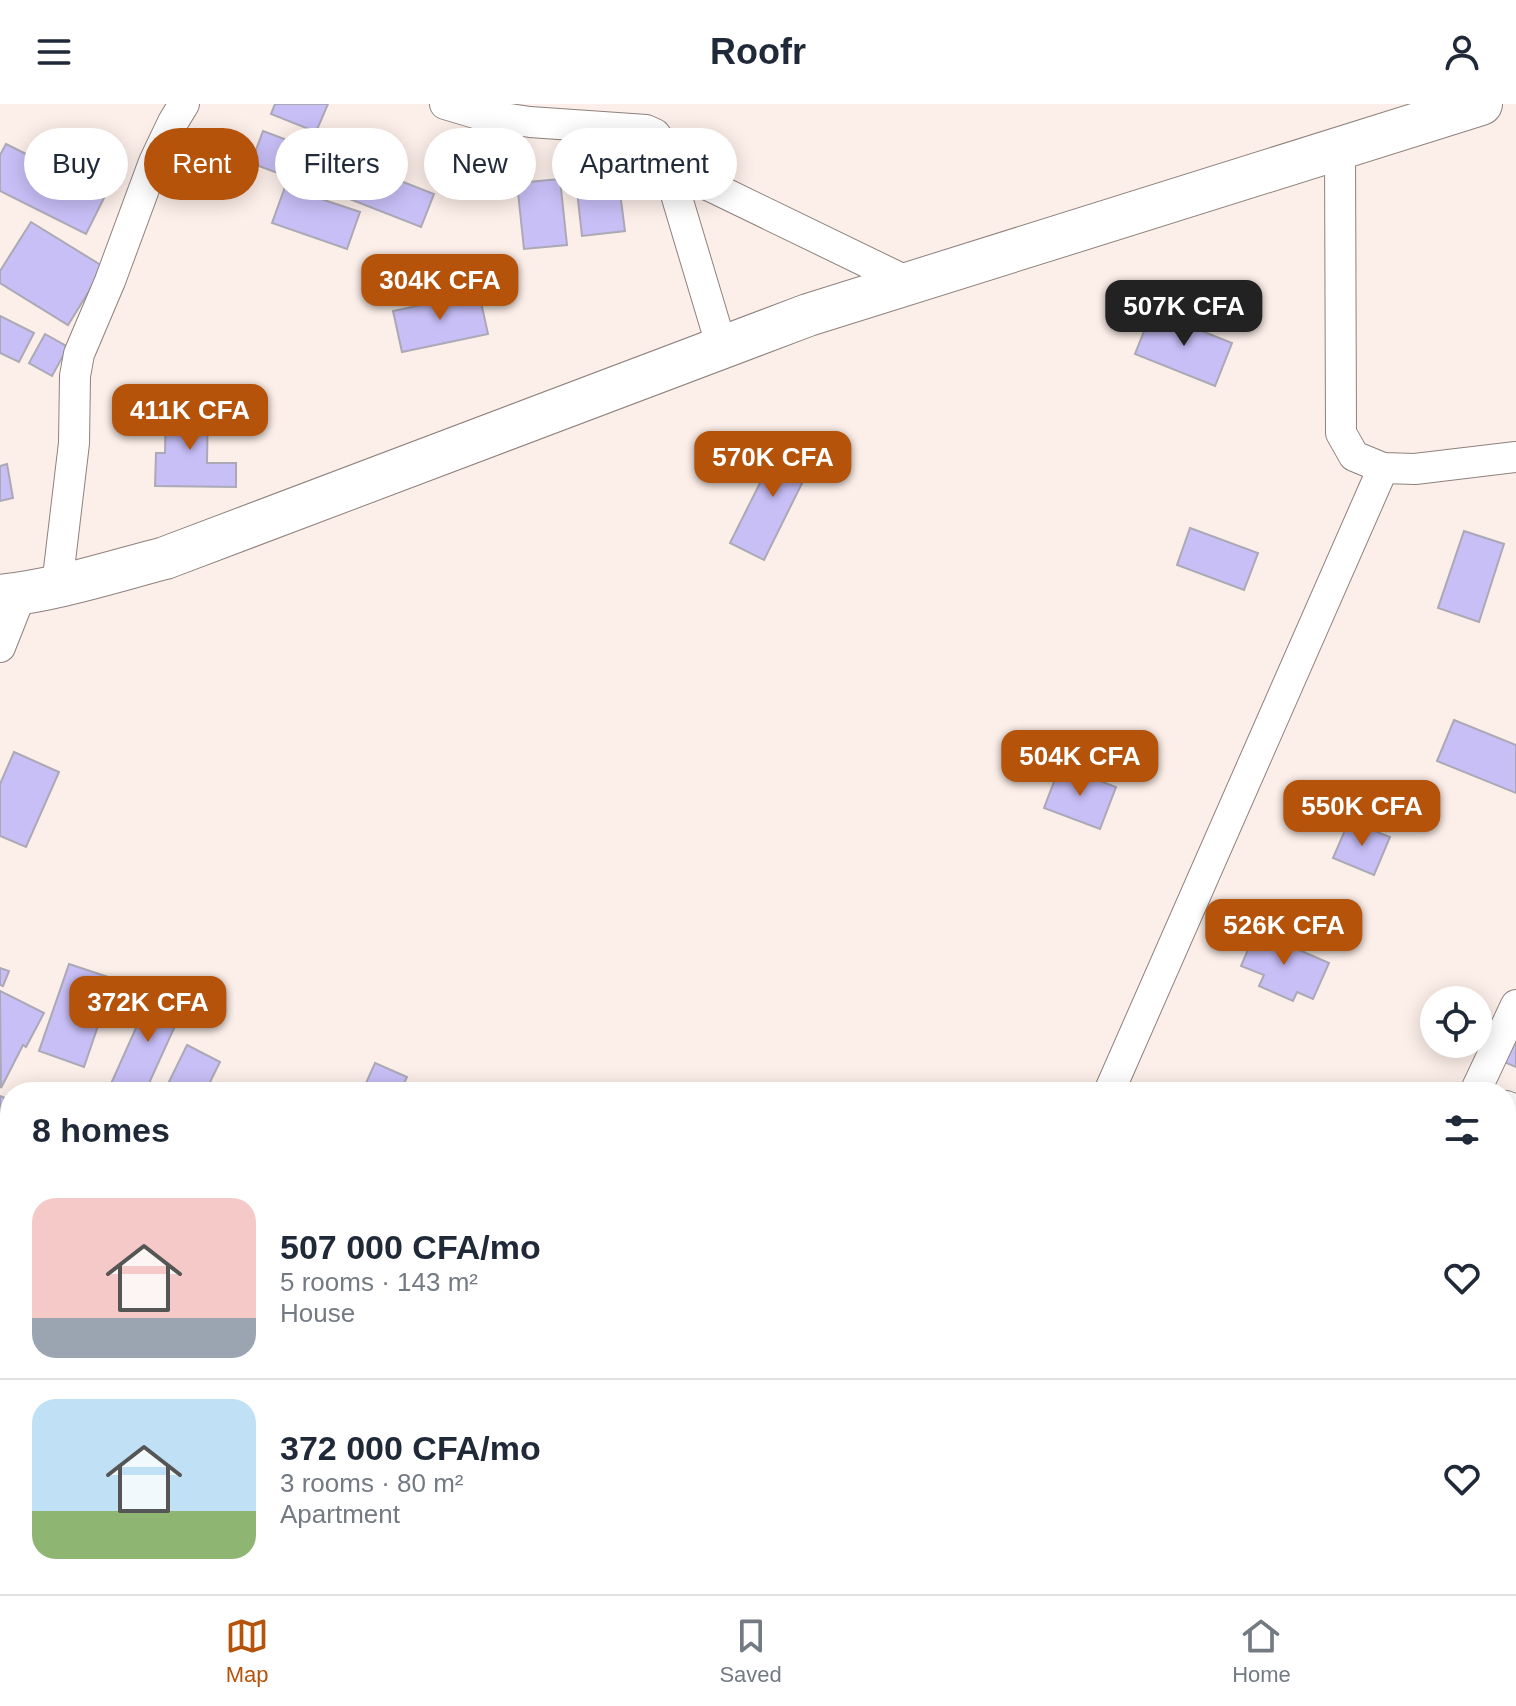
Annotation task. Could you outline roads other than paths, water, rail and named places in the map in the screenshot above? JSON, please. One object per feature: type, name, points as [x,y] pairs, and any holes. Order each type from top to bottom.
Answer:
[{"type":"main road","points":[[26,592],[165,558],[808,315],[1481,104]]},
{"type":"street","points":[[0,647],[26,592],[74,443],[75,376],[79,354],[154,162],[184,104]]},
{"type":"street","points":[[445,104],[482,115],[530,122],[617,128]]},
{"type":"street","points":[[1340,148],[1341,433],[1354,456],[1383,468],[1415,469],[1516,457]]},
{"type":"street","points":[[737,199],[910,283]]},
{"type":"street","points":[[677,200],[722,348]]},
{"type":"street","points":[[1113,1082],[1383,468]]},
{"type":"street","points":[[1480,1082],[1516,1005]]}]
